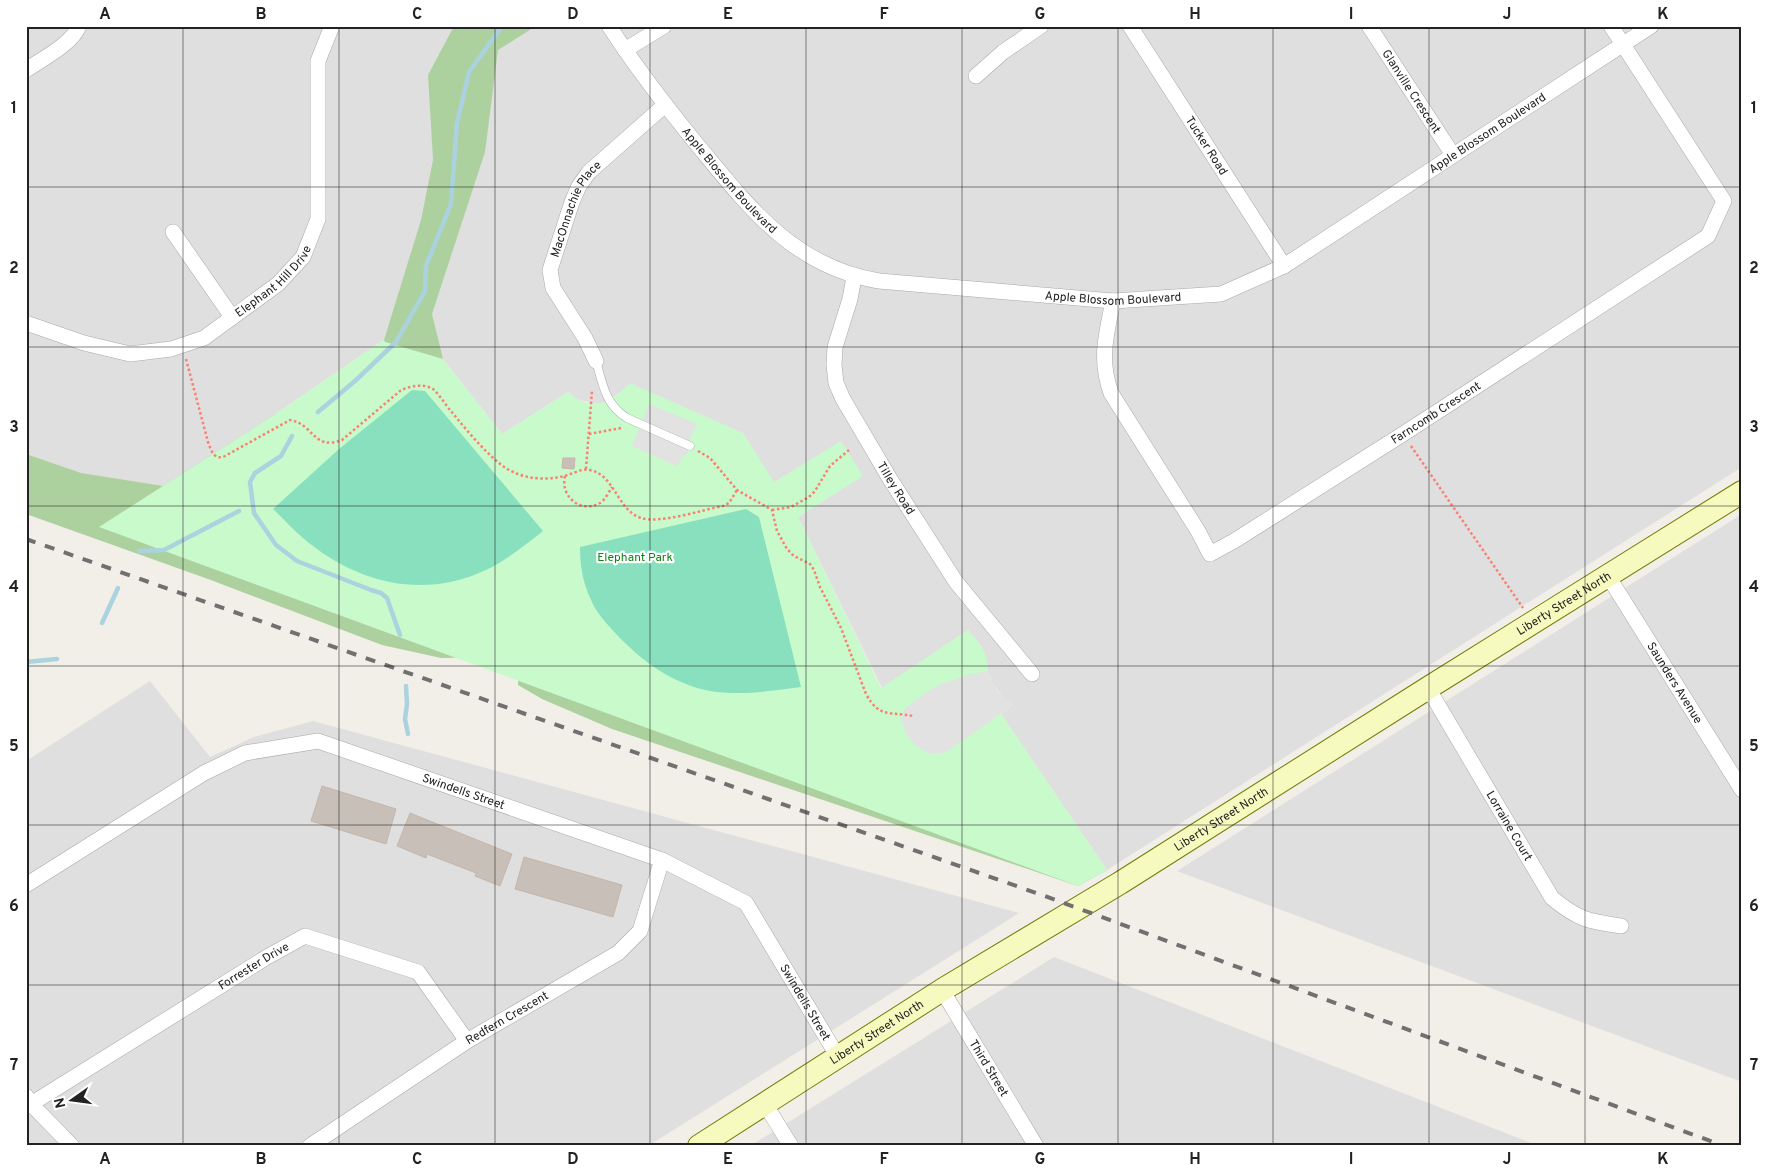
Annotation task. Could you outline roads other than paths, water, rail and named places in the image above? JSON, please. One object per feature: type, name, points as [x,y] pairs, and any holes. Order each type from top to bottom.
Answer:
[{"type":"main road","name":"Liberty Street North","points":[[699,1146],[942,990],[1120,883],[1742,492]]},
{"type":"street","points":[[26,70],[69,40],[79,26]]},
{"type":"street","name":"Elephant Hill Drive","points":[[26,323],[84,343],[130,354],[171,349],[204,338],[278,284],[303,257],[318,219],[318,61],[332,26]]},
{"type":"street","name":"Apple Blossom Boulevard","points":[[609,26],[665,105],[737,192],[761,218],[787,241],[808,256],[854,277],[879,281],[1113,302],[1221,294],[1284,266],[1651,26]]},
{"type":"street","points":[[625,50],[664,26]]},
{"type":"street","points":[[976,76],[1003,52],[1041,26]]},
{"type":"street","name":"Tucker Road","points":[[1130,26],[1284,266]]},
{"type":"street","name":"Glanville Crescent","points":[[1369,26],[1453,155]]},
{"type":"street","points":[[1611,26],[1623,45]]},
{"type":"street","name":"Farncomb Crescent","points":[[1113,302],[1105,343],[1104,359],[1104,376],[1110,393],[1198,531],[1210,554],[1403,434],[1708,236],[1724,201],[1623,45]]},
{"type":"street","name":"MacOnnachie Place","points":[[596,361],[585,338],[553,288],[550,270],[579,186],[590,172],[665,105]]},
{"type":"street","points":[[173,232],[232,317]]},
{"type":"street","name":"Tilley Road","points":[[854,277],[850,300],[835,347],[834,356],[836,383],[842,399],[890,479],[956,582],[1032,674]]},
{"type":"street","name":"Saunders Avenue","points":[[1608,576],[1742,790]]},
{"type":"street","name":"Lorraine Court","points":[[1428,688],[1552,898],[1572,914],[1591,922],[1621,926]]},
{"type":"street","name":"Swindells Street","points":[[26,885],[204,773],[245,753],[318,741],[662,860],[746,903],[838,1057]]},
{"type":"street","name":"Redfern Crescent","points":[[310,1146],[467,1041],[618,953],[640,931],[662,860]]},
{"type":"street","name":"Forrester Drive","points":[[29,1100],[305,936],[418,972],[467,1041]]},
{"type":"street","name":"Third Street","points":[[942,990],[1036,1146]]},
{"type":"street","points":[[29,1100],[72,1146]]},
{"type":"street","points":[[765,1104],[791,1146]]},
{"type":"lane","points":[[596,361],[605,391],[612,406],[627,418],[690,446]]},
{"type":"waterway","points":[[318,412],[355,381],[396,342],[425,291],[426,266],[451,204],[457,123],[469,72],[502,26]]},
{"type":"waterway","points":[[292,436],[281,456],[255,473],[250,482],[254,513],[276,545],[297,561],[381,593],[387,598],[400,635]]},
{"type":"waterway","points":[[139,551],[164,550],[239,511]]},
{"type":"waterway","points":[[102,623],[118,588]]},
{"type":"waterway","points":[[26,662],[57,659]]},
{"type":"waterway","points":[[406,686],[407,704],[405,719],[408,734]]},
{"type":"railway","points":[[26,539],[1042,895],[1724,1146]]},
{"type":"park label","name":"Elephant Park","points":[[635,557]]}]
